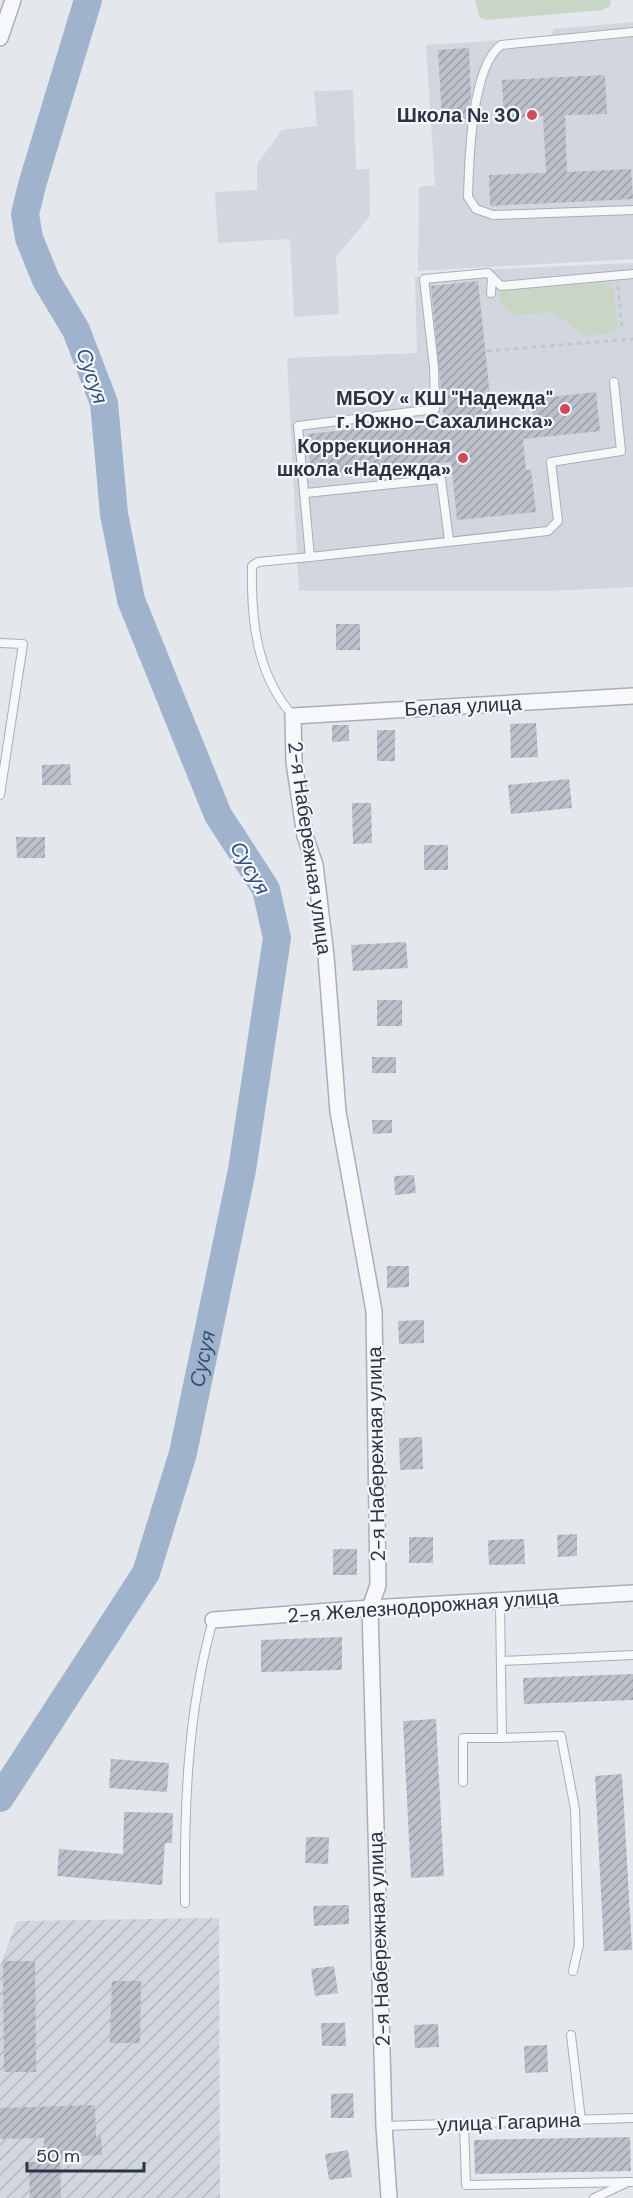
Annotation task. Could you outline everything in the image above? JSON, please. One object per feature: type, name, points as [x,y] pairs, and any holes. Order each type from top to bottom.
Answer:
[{"type":"street","points":[[0,38],[13,0]]},
{"type":"street","name":"Белая улица","points":[[293,716],[633,696]]},
{"type":"street","name":"2-я Набережная улица","points":[[293,716],[294,762],[305,836],[315,865],[326,956],[338,1112],[374,1311],[378,1585],[370,1608],[384,2126],[389,2198]]},
{"type":"street","name":"2-я Железнодорожная улица","points":[[213,1620],[370,1608],[633,1593]]},
{"type":"lane","points":[[633,32],[501,45],[494,50],[485,66],[477,100],[468,197],[476,209],[493,215],[633,210]]},
{"type":"lane","points":[[310,557],[306,493],[298,426],[435,409],[434,367],[424,279],[488,273],[501,286],[633,274]]},
{"type":"lane","points":[[491,293],[492,277]]},
{"type":"lane","points":[[293,716],[280,702],[260,658],[253,615],[252,566],[258,562],[548,531],[558,521],[552,462],[621,451],[614,382]]},
{"type":"lane","points":[[306,493],[441,479],[448,540]]},
{"type":"lane","points":[[0,643],[23,644],[0,795]]},
{"type":"lane","points":[[500,1602],[502,1738]]},
{"type":"lane","points":[[185,1904],[184,1820],[192,1737],[204,1652],[213,1620]]},
{"type":"lane","points":[[501,1661],[633,1655]]},
{"type":"lane","points":[[463,1782],[463,1738],[561,1736],[575,1809],[579,1945],[573,1971]]},
{"type":"lane","points":[[571,2035],[581,2120]]},
{"type":"lane","name":"улица Гагарина","points":[[384,2126],[633,2118]]},
{"type":"lane","points":[[464,2123],[466,2185],[632,2181]]},
{"type":"lane","points":[[594,2198],[632,2181]]},
{"type":"path","points":[[617,275],[622,329]]},
{"type":"path","points":[[487,351],[633,339]]},
{"type":"shaded area","name":"Школа № 30","points":[[633,22],[633,259],[418,271],[419,187],[435,185],[426,45],[552,37],[553,29]]},
{"type":"shaded area","points":[[353,90],[356,169],[369,169],[370,216],[336,257],[339,314],[294,317],[290,239],[218,243],[215,192],[257,190],[257,164],[282,130],[317,126],[314,91]]},
{"type":"shaded area","name":"Коррекционная школа «Надежда»","points":[[633,263],[633,587],[549,591],[299,591],[287,358],[417,353],[415,277],[498,269]]},
{"type":"shaded area","points":[[219,1918],[220,2198],[0,2198],[0,1966],[17,1921]]},
{"type":"green space","points":[[475,0],[611,0],[610,6],[603,10],[488,20],[480,18]]},
{"type":"green space","points":[[610,283],[613,287],[618,328],[613,333],[585,336],[553,312],[515,315],[502,305],[499,292]]},
{"type":"building","points":[[469,48],[471,95],[467,119],[442,121],[438,50]]},
{"type":"building","points":[[605,75],[607,114],[565,115],[567,172],[631,169],[633,199],[490,206],[489,175],[546,173],[543,116],[504,119],[502,80]]},
{"type":"building","name":"МБОУ « КШ \"Надежда\" г. Южно-Сахалинска»","points":[[478,281],[493,425],[534,421],[531,399],[596,392],[600,431],[523,439],[526,470],[531,470],[536,512],[457,520],[451,462],[311,476],[307,434],[444,420],[431,286]]},
{"type":"building","points":[[336,624],[360,624],[360,650],[336,650]]},
{"type":"building","points":[[536,723],[538,757],[511,758],[510,724]]},
{"type":"building","points":[[332,725],[349,725],[349,741],[332,742]]},
{"type":"building","points":[[377,730],[395,730],[395,761],[377,761]]},
{"type":"building","points":[[70,764],[71,785],[42,785],[42,765]]},
{"type":"building","points":[[569,779],[572,808],[511,814],[508,785]]},
{"type":"building","points":[[352,803],[371,803],[372,843],[353,844]]},
{"type":"building","points":[[16,837],[45,837],[45,858],[17,858]]},
{"type":"building","points":[[424,845],[448,845],[448,870],[424,870]]},
{"type":"building","points":[[406,942],[408,968],[353,971],[351,945]]},
{"type":"building","points":[[377,1000],[402,1000],[402,1026],[377,1026]]},
{"type":"building","points":[[372,1057],[396,1057],[396,1073],[372,1073]]},
{"type":"building","points":[[372,1120],[392,1120],[392,1133],[373,1134]]},
{"type":"building","points":[[414,1175],[416,1193],[395,1195],[394,1176]]},
{"type":"building","points":[[387,1266],[409,1266],[409,1287],[387,1288]]},
{"type":"building","points":[[424,1320],[424,1343],[399,1344],[398,1321]]},
{"type":"building","points":[[422,1437],[423,1469],[400,1470],[399,1438]]},
{"type":"building","points":[[577,1534],[577,1556],[558,1557],[557,1535]]},
{"type":"building","points":[[409,1537],[433,1537],[433,1563],[409,1563]]},
{"type":"building","points":[[524,1539],[525,1564],[489,1565],[488,1540]]},
{"type":"building","points":[[333,1549],[357,1549],[357,1575],[333,1575]]},
{"type":"building","points":[[342,1637],[342,1670],[261,1672],[261,1640]]},
{"type":"building","points":[[633,1674],[633,1700],[524,1704],[523,1678]]},
{"type":"building","points":[[436,1719],[444,1876],[411,1878],[403,1721]]},
{"type":"building","points":[[111,1759],[169,1763],[167,1792],[109,1788]]},
{"type":"building","points":[[622,1774],[632,1950],[604,1951],[595,1776]]},
{"type":"building","points":[[124,1812],[173,1813],[172,1843],[165,1843],[162,1885],[57,1876],[59,1849],[123,1854]]},
{"type":"building","points":[[306,1837],[329,1837],[328,1864],[305,1863]]},
{"type":"building","points":[[349,1905],[349,1924],[314,1926],[313,1906]]},
{"type":"building","points":[[3,1961],[35,1961],[36,2072],[4,2072]]},
{"type":"building","points":[[334,1966],[338,1993],[315,1996],[311,1969]]},
{"type":"building","points":[[112,1981],[141,1981],[140,2043],[110,2043]]},
{"type":"building","points":[[321,2023],[345,2023],[346,2046],[322,2046]]},
{"type":"building","points":[[438,2024],[439,2047],[415,2048],[414,2025]]},
{"type":"building","points":[[547,2045],[548,2072],[525,2073],[524,2046]]},
{"type":"building","points":[[353,2093],[354,2118],[331,2118],[331,2094]]},
{"type":"building","points":[[95,2105],[96,2137],[101,2136],[102,2155],[60,2157],[61,2198],[30,2198],[29,2162],[44,2162],[44,2138],[0,2139],[0,2108]]},
{"type":"building","points":[[630,2137],[631,2171],[475,2174],[474,2140]]},
{"type":"building","points":[[348,2150],[352,2177],[329,2180],[325,2154]]},
{"type":"waterway","name":"Сусуя","points":[[0,1798],[146,1573],[183,1453],[242,1170],[277,938],[266,889],[218,815],[131,600],[114,514],[104,403],[76,330],[46,280],[29,238],[25,214],[32,185],[88,0]]},
{"type":"place","name":"Школа № 30","points":[[532,115]]},
{"type":"place","name":"МБОУ « КШ \"Надежда\" г. Южно-Сахалинска»","points":[[565,409]]},
{"type":"place","name":"Коррекционная школа «Надежда»","points":[[463,458]]}]
